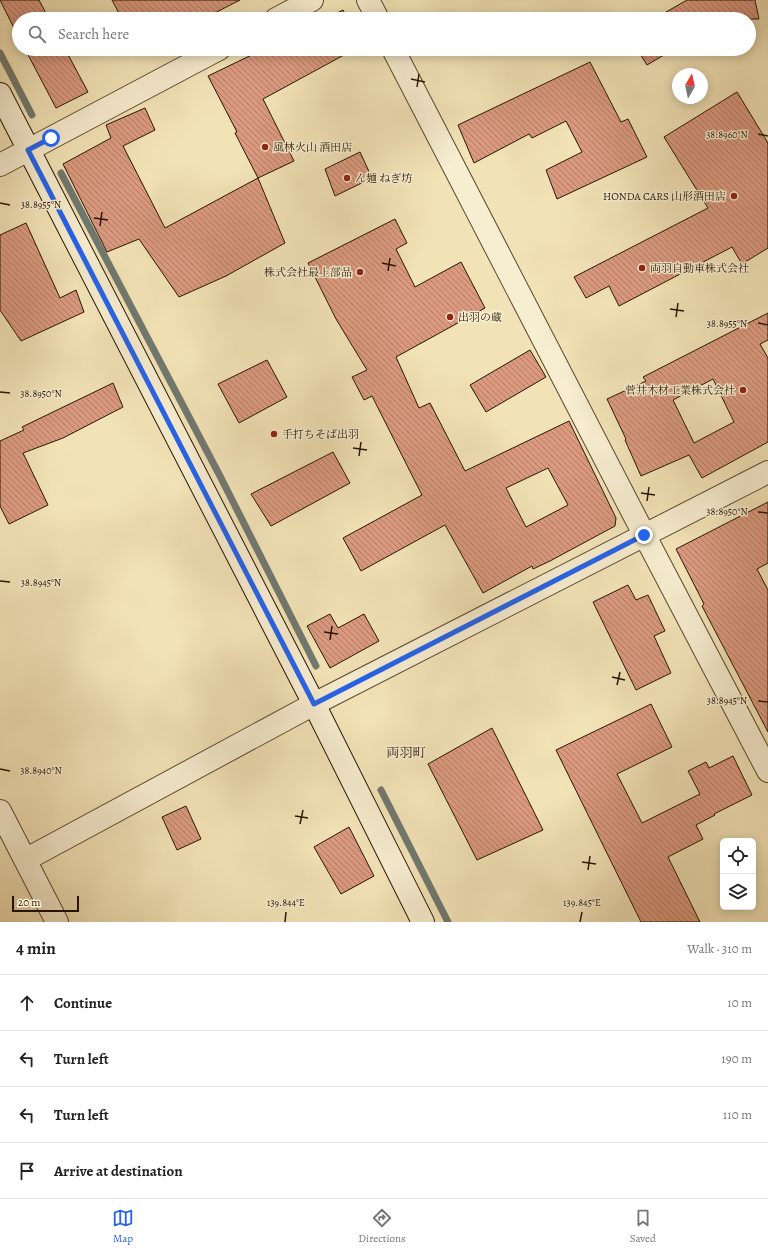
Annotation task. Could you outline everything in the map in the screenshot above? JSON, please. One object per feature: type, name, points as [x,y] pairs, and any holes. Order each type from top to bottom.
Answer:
[{"type":"street","points":[[289,12],[312,0]]},
{"type":"street","points":[[368,0],[374,12]]},
{"type":"street","points":[[0,164],[206,56]]},
{"type":"street","points":[[397,56],[644,535],[768,771]]},
{"type":"street","points":[[0,94],[314,704],[424,922]]},
{"type":"street","points":[[25,860],[314,704],[768,472]]},
{"type":"street","points":[[0,811],[57,922]]},
{"type":"building","points":[[0,0],[39,0],[45,12],[12,12],[12,24]]},
{"type":"building","points":[[112,0],[240,0],[217,12],[118,12]]},
{"type":"building","points":[[687,0],[755,0],[759,19],[756,19],[756,12],[666,12]]},
{"type":"building","points":[[29,56],[69,56],[88,92],[56,108]]},
{"type":"building","points":[[249,56],[342,56],[263,99],[294,161],[258,178],[235,133],[237,132],[208,76]]},
{"type":"building","points":[[641,56],[662,56],[647,65]]},
{"type":"building","points":[[590,62],[621,122],[628,119],[647,157],[557,199],[546,170],[582,152],[566,121],[532,138],[529,134],[474,163],[458,125]]},
{"type":"building","name":"HONDA CARS 山形酒田店","points":[[737,92],[768,143],[768,248],[742,264],[732,247],[619,306],[609,286],[586,298],[574,277],[708,208],[664,137]]},
{"type":"building","points":[[145,108],[155,130],[123,146],[165,228],[258,178],[285,243],[226,276],[179,297],[139,239],[107,252],[63,164],[111,138],[106,125]]},
{"type":"building","points":[[360,152],[372,178],[335,196],[325,169]]},
{"type":"building","points":[[395,219],[407,243],[396,249],[415,287],[461,262],[485,308],[396,357],[419,408],[430,403],[465,471],[569,421],[616,518],[615,526],[550,561],[533,569],[532,566],[483,593],[445,525],[361,571],[343,538],[422,495],[372,396],[364,400],[352,377],[367,370],[336,319],[308,263]],"holes":[[[548,468],[568,505],[526,527],[506,488]]]},
{"type":"building","points":[[26,223],[60,298],[76,290],[84,312],[21,341],[0,310],[0,235]]},
{"type":"building","points":[[768,313],[768,340],[760,344],[768,358],[768,442],[702,478],[689,455],[641,476],[625,440],[626,439],[607,399],[646,381],[643,377]],"holes":[[[713,379],[734,422],[694,443],[673,400]]]},
{"type":"building","points":[[530,350],[546,377],[486,412],[470,385]]},
{"type":"building","points":[[267,360],[287,397],[239,423],[218,384]]},
{"type":"building","points":[[113,383],[123,407],[63,438],[23,453],[48,505],[9,524],[0,506],[0,441],[24,430],[22,427]]},
{"type":"building","points":[[333,452],[350,483],[271,526],[251,494]]},
{"type":"building","points":[[768,502],[768,563],[757,569],[768,590],[768,732],[702,606],[704,604],[676,549]]},
{"type":"building","points":[[628,585],[636,600],[648,595],[665,631],[654,636],[671,673],[636,690],[593,602]]},
{"type":"building","points":[[330,614],[338,628],[364,614],[379,641],[330,668],[307,626]]},
{"type":"building","points":[[651,704],[672,747],[617,774],[642,823],[700,794],[688,771],[706,762],[709,768],[733,756],[752,795],[696,825],[703,839],[668,857],[700,922],[641,922],[556,750]]},
{"type":"building","points":[[492,728],[543,830],[477,860],[428,764]]},
{"type":"building","points":[[186,806],[201,839],[177,850],[162,817]]},
{"type":"building","points":[[349,827],[374,876],[341,894],[314,847]]},
{"type":"waterway","points":[[0,53],[32,115]]},
{"type":"waterway","points":[[61,173],[221,478],[316,666]]},
{"type":"waterway","points":[[381,790],[448,922]]},
{"type":"place","name":"風林火山 酒田店","points":[[265,147]]},
{"type":"place","name":"ん麺 ねぎ坊","points":[[347,178]]},
{"type":"place","name":"HONDA CARS 山形酒田店","points":[[734,196]]},
{"type":"place","name":"両羽自動車株式会社","points":[[642,268]]},
{"type":"place","name":"株式会社最上部品","points":[[360,272]]},
{"type":"place","name":"出羽の蔵","points":[[450,317]]},
{"type":"place","name":"菅井木材工業株式会社","points":[[743,390]]},
{"type":"place","name":"手打ちそば出羽","points":[[274,434]]},
{"type":"district","name":"両羽町","points":[[406,752]]},
{"type":"route","points":[[51,138],[28,150],[314,704],[644,535]]}]
